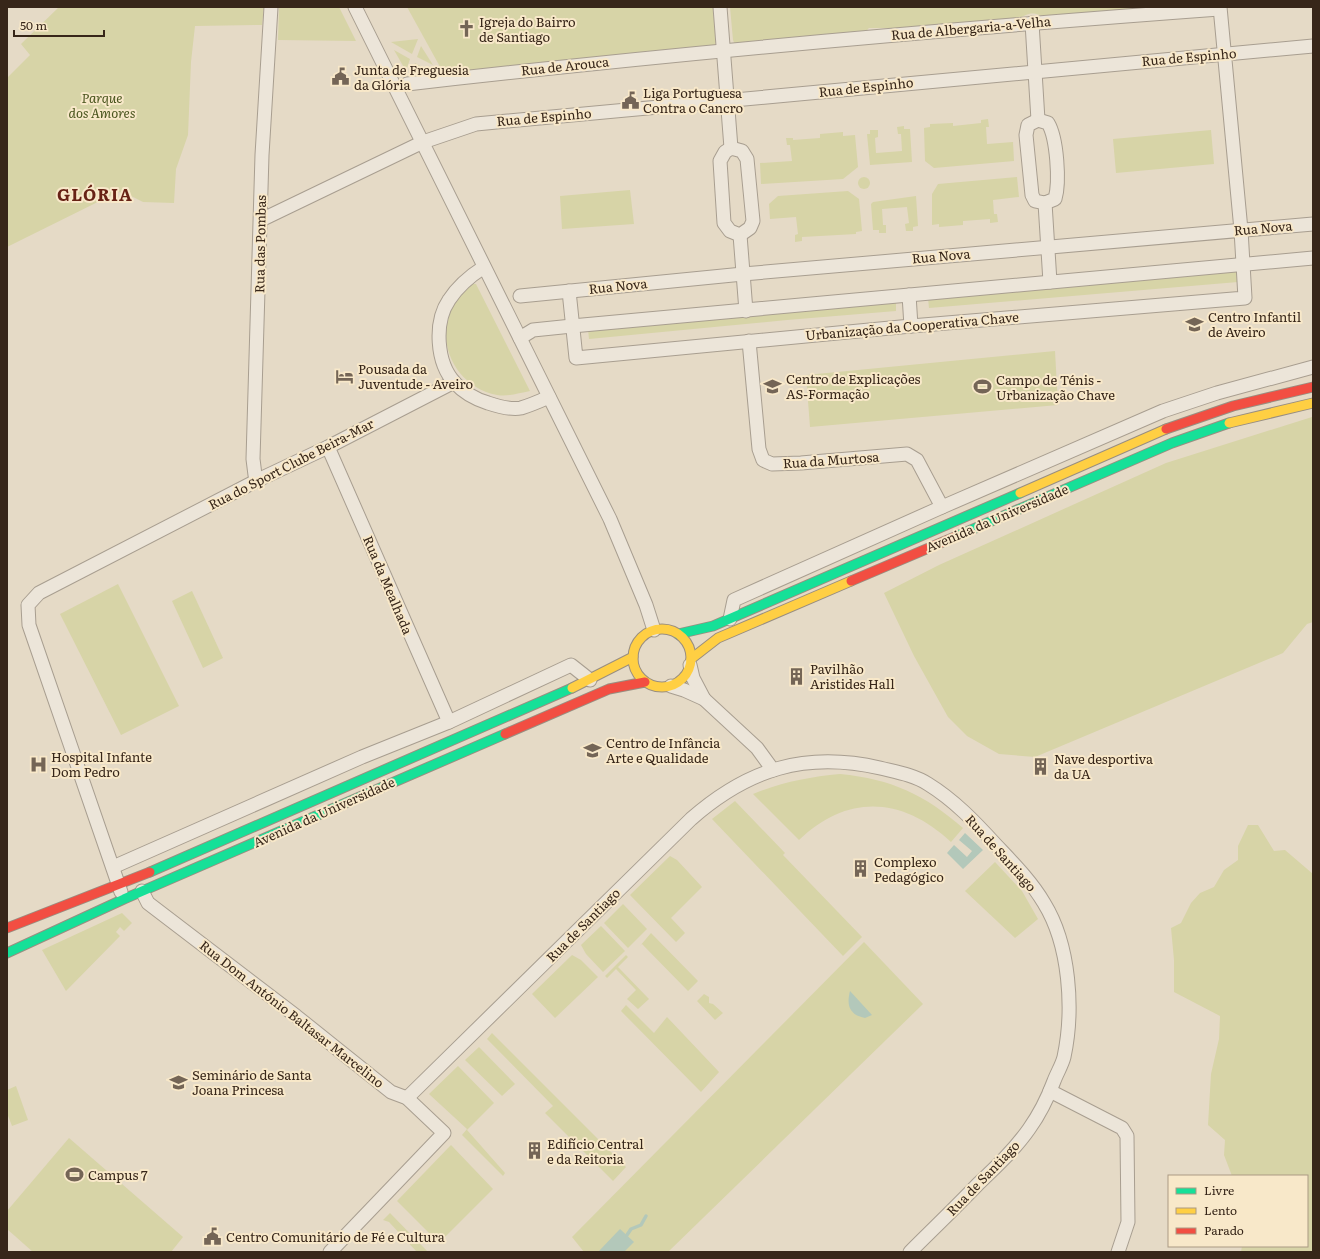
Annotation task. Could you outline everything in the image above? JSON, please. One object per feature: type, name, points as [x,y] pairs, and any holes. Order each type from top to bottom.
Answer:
[{"type":"main road","name":"Avenida da Universidade","points":[[678,634],[713,626],[730,619],[1168,428],[1233,406],[1313,387]]},
{"type":"main road","name":"Avenida da Universidade","points":[[691,662],[718,638],[1172,443],[1237,420],[1313,403]]},
{"type":"main road","points":[[654,630],[671,630],[678,634],[690,649],[691,662],[683,678],[671,686],[662,688],[645,682],[638,675],[634,666],[633,657],[639,640],[654,630]]},
{"type":"main road","name":"Avenida da Universidade","points":[[7,928],[118,885],[590,680],[633,657]]},
{"type":"main road","name":"Avenida da Universidade","points":[[7,953],[142,891],[609,688],[645,682]]},
{"type":"street","name":"Rua das Pombas","points":[[258,480],[255,475],[253,459],[262,155],[271,7]]},
{"type":"street","points":[[355,7],[610,519],[643,598],[654,630]]},
{"type":"street","points":[[720,7],[731,148]]},
{"type":"street","points":[[1220,8],[1243,264]]},
{"type":"street","name":"Rua de Albergaria-a-Velha","points":[[724,51],[1032,23],[1220,8]]},
{"type":"street","points":[[1032,23],[1038,120]]},
{"type":"street","name":"Rua de Espinho","points":[[261,220],[423,142],[476,124],[1313,46]]},
{"type":"street","name":"Rua de Arouca","points":[[407,84],[724,51]]},
{"type":"street","points":[[1038,120],[1048,123],[1053,132],[1058,185],[1055,198],[1045,203],[1035,201],[1032,195],[1026,135],[1028,125],[1038,120]]},
{"type":"street","points":[[731,148],[742,151],[747,159],[753,221],[750,228],[740,235],[730,231],[724,223],[720,161],[725,152],[731,148]]},
{"type":"street","points":[[1045,203],[1050,282]]},
{"type":"street","name":"Rua Nova","points":[[520,296],[743,274],[1313,224]]},
{"type":"street","points":[[740,235],[746,311]]},
{"type":"street","points":[[520,338],[533,330],[572,326],[1313,258]]},
{"type":"street","name":"Urbanização da Cooperativa Chave","points":[[572,326],[576,358],[911,326],[1245,298],[1243,264]]},
{"type":"street","points":[[484,267],[471,275],[459,286],[448,300],[442,315],[439,342],[446,369],[454,382],[466,393],[494,405],[519,408],[549,397]]},
{"type":"street","points":[[569,291],[572,326]]},
{"type":"street","points":[[909,295],[911,326]]},
{"type":"street","name":"Rua da Murtosa","points":[[749,341],[759,449],[763,460],[772,464],[906,454],[917,460],[942,507]]},
{"type":"street","points":[[730,619],[734,600],[942,507],[1163,411],[1224,391],[1313,367]]},
{"type":"street","name":"Rua do Sport Clube Beira-Mar","points":[[124,899],[29,625],[28,605],[39,593],[127,543],[328,447],[454,382]]},
{"type":"street","name":"Rua da Mealhada","points":[[328,447],[449,722]]},
{"type":"street","points":[[691,662],[693,678],[704,699]]},
{"type":"street","points":[[113,868],[362,758],[449,722],[571,665],[590,680]]},
{"type":"street","points":[[671,686],[704,699],[757,748],[773,770]]},
{"type":"street","name":"Rua de Santiago","points":[[406,1098],[695,815],[724,792],[760,774],[773,770],[794,765],[828,761],[866,765],[903,774],[925,782],[948,797],[975,822],[1023,873],[1045,903],[1058,935],[1066,964],[1069,993],[1069,1023],[1063,1059],[1050,1091],[1030,1128],[1012,1150],[910,1252]]},
{"type":"street","name":"Rua Dom António Baltasar Marcelino","points":[[142,891],[148,903],[296,1016],[391,1092],[406,1098],[444,1134],[330,1252]]},
{"type":"street","points":[[1050,1091],[1122,1128],[1128,1136],[1128,1222],[1118,1252]]},
{"type":"green space","name":"Parque dos Amores","points":[[59,7],[264,7],[262,25],[195,26],[191,62],[188,135],[176,169],[174,203],[143,202],[127,194],[118,192],[7,247],[7,78],[30,55],[21,44]]},
{"type":"green space","points":[[279,7],[339,7],[356,41],[278,40]]},
{"type":"green space","points":[[407,7],[713,7],[716,42],[714,47],[444,74]]},
{"type":"green space","points":[[730,7],[1185,7],[1048,19],[1034,14],[1028,14],[1015,21],[895,33],[889,28],[869,28],[862,35],[735,45],[733,40]]},
{"type":"green space","points":[[418,39],[412,54],[391,42]]},
{"type":"green space","points":[[421,46],[433,65],[417,57]]},
{"type":"green space","points":[[394,50],[410,59],[406,71]]},
{"type":"green space","points":[[415,63],[438,76],[411,78]]},
{"type":"green space","points":[[988,119],[989,127],[986,127],[987,144],[1013,142],[1014,161],[934,168],[925,161],[924,128],[930,127],[930,124],[953,123],[953,126],[981,123],[981,120]]},
{"type":"green space","points":[[904,126],[904,129],[910,129],[912,162],[870,165],[867,134],[870,134],[870,130],[878,130],[878,137],[875,138],[876,153],[902,151],[901,134],[898,134],[897,127]]},
{"type":"green space","points":[[1211,130],[1214,164],[1116,173],[1113,139]]},
{"type":"green space","points":[[843,132],[843,136],[855,135],[858,167],[843,179],[761,184],[760,163],[792,161],[790,145],[787,145],[786,138],[793,138],[793,140],[820,138],[820,134]]},
{"type":"green space","points":[[866,177],[869,178],[869,188],[862,189],[859,188],[858,181],[859,178]]},
{"type":"green space","points":[[1017,177],[1019,197],[993,200],[994,214],[997,214],[998,222],[990,223],[990,219],[963,221],[963,225],[939,227],[939,224],[932,225],[932,194],[938,184]]},
{"type":"green space","points":[[630,190],[634,224],[562,229],[560,196]]},
{"type":"green space","points":[[848,191],[859,199],[862,231],[856,232],[856,234],[802,237],[802,241],[795,242],[795,235],[798,234],[796,217],[770,219],[769,204],[778,196]]},
{"type":"green space","points":[[916,196],[918,226],[913,227],[913,231],[906,231],[905,224],[909,223],[907,207],[882,209],[883,225],[886,225],[886,233],[879,233],[879,230],[873,230],[871,204],[873,202]]},
{"type":"green space","points":[[1237,271],[1238,282],[929,308],[928,298]]},
{"type":"green space","points":[[473,284],[476,284],[530,391],[509,395],[497,395],[482,390],[469,382],[459,372],[452,360],[447,346],[446,331],[448,317],[455,303],[465,289]]},
{"type":"green space","points":[[896,300],[896,311],[589,339],[588,329]]},
{"type":"green space","points":[[1055,351],[1058,405],[810,427],[806,375]]},
{"type":"green space","points":[[1312,417],[1313,622],[1307,624],[1283,653],[1035,757],[999,754],[967,736],[948,717],[914,656],[884,593],[939,565],[1166,463]]},
{"type":"green space","points":[[118,584],[179,706],[121,735],[60,614]]},
{"type":"green space","points":[[192,591],[223,658],[203,668],[172,601]]},
{"type":"green space","points":[[840,774],[876,780],[907,790],[935,806],[963,828],[951,842],[933,827],[914,816],[895,809],[875,806],[856,808],[837,814],[818,825],[799,840],[753,794],[774,786]]},
{"type":"green space","points":[[735,801],[785,853],[783,855],[862,937],[843,956],[712,819]]},
{"type":"green space","points":[[1248,825],[1258,825],[1274,851],[1285,850],[1313,874],[1313,1252],[1241,1252],[1242,1247],[1308,1247],[1308,1175],[1232,1175],[1224,1155],[1225,1140],[1208,1125],[1211,1074],[1219,1039],[1220,1016],[1174,992],[1174,960],[1171,928],[1181,923],[1191,903],[1200,893],[1214,887],[1224,870],[1238,860],[1238,846]]},
{"type":"green space","points":[[670,856],[677,860],[702,887],[671,918],[685,933],[676,942],[630,895]]},
{"type":"green space","points":[[995,862],[1022,891],[1038,919],[1015,938],[965,891]]},
{"type":"green space","points":[[623,904],[647,929],[628,948],[604,923]]},
{"type":"green space","points":[[122,913],[132,923],[124,931],[120,927],[116,932],[120,936],[66,991],[42,950]]},
{"type":"green space","points":[[601,926],[625,951],[603,972],[586,954],[581,945]]},
{"type":"green space","points":[[651,933],[698,981],[688,991],[642,944],[640,946]]},
{"type":"green space","points":[[864,942],[923,1004],[668,1252],[584,1252],[572,1237]]},
{"type":"green space","points":[[572,955],[581,960],[598,977],[555,1018],[532,994]]},
{"type":"green space","points":[[626,955],[628,957],[618,967],[649,999],[638,1009],[627,999],[636,990],[616,969],[607,978],[605,976]]},
{"type":"green space","points":[[704,994],[709,997],[709,1003],[713,1004],[723,1013],[715,1020],[697,1001]]},
{"type":"green space","points":[[626,1005],[654,1033],[667,1017],[719,1072],[701,1092],[621,1011]]},
{"type":"green space","points":[[492,1033],[626,1167],[613,1181],[545,1113],[553,1106],[487,1039]]},
{"type":"green space","points":[[479,1047],[515,1084],[502,1096],[465,1060]]},
{"type":"green space","points":[[458,1066],[494,1103],[467,1130],[505,1173],[503,1176],[462,1135],[467,1129],[429,1094]]},
{"type":"green space","points":[[16,1086],[28,1120],[12,1126],[7,1113],[7,1090]]},
{"type":"green space","name":"Campus 7","points":[[69,1138],[183,1237],[171,1252],[33,1252],[7,1229],[7,1211]]},
{"type":"green space","points":[[451,1145],[493,1189],[439,1243],[397,1201]]},
{"type":"green space","points":[[390,1213],[428,1252],[417,1252],[389,1222],[383,1220]]},
{"type":"shaded area","points":[[965,833],[983,850],[963,869],[947,853],[954,845],[967,857],[972,851],[959,840]]},
{"type":"shaded area","points":[[850,991],[872,1015],[865,1018],[860,1017],[850,1009]]},
{"type":"shaded area","points":[[620,1229],[634,1242],[624,1252],[598,1252]]},
{"type":"waterway","points":[[627,1235],[631,1229],[641,1225],[646,1216]]},
{"type":"traffic: fast","points":[[957,536],[1172,443],[1229,423]]},
{"type":"traffic: fast","points":[[678,634],[713,626],[1020,493]]},
{"type":"traffic: fast","points":[[150,872],[572,688]]},
{"type":"traffic: fast","points":[[7,953],[124,899],[505,734]]},
{"type":"traffic: slow","points":[[1229,423],[1313,403]]},
{"type":"traffic: slow","points":[[1020,493],[1166,429]]},
{"type":"traffic: slow","points":[[691,659],[718,638],[851,581]]},
{"type":"traffic: slow","points":[[662,629],[673,631],[686,642],[689,647],[691,658],[689,669],[678,682],[673,685],[662,687],[651,685],[638,674],[635,669],[633,658],[635,647],[646,634],[651,631],[662,629]]},
{"type":"traffic: slow","points":[[572,688],[633,657]]},
{"type":"traffic: jam","points":[[1166,429],[1233,406],[1313,387]]},
{"type":"traffic: jam","points":[[851,581],[957,536]]},
{"type":"traffic: jam","points":[[505,734],[609,689],[645,682]]},
{"type":"traffic: jam","points":[[7,928],[150,872]]},
{"type":"place","name":"Igreja do Bairro de Santiago","points":[[466,29]]},
{"type":"place","name":"Junta de Freguesia da Glória","points":[[341,77]]},
{"type":"place","name":"Liga Portuguesa Contra o Cancro","points":[[630,100]]},
{"type":"place","name":"Centro Infantil de Aveiro","points":[[1195,324]]},
{"type":"place","name":"Pousada da Juventude - Aveiro","points":[[345,376]]},
{"type":"place","name":"Centro de Explicações AS-Formação","points":[[773,386]]},
{"type":"place","name":"Campo de Ténis - Urbanização Chave","points":[[983,387]]},
{"type":"place","name":"Pavilhão Aristides Hall","points":[[797,676]]},
{"type":"place","name":"Centro de Infância Arte e Qualidade","points":[[593,750]]},
{"type":"place","name":"Hospital Infante Dom Pedro","points":[[38,764]]},
{"type":"place","name":"Nave desportiva da UA","points":[[1041,766]]},
{"type":"place","name":"Complexo Pedagógico","points":[[861,869]]},
{"type":"place","name":"Seminário de Santa Joana Princesa","points":[[179,1082]]},
{"type":"place","name":"Edifício Central e da Reitoria","points":[[534,1151]]},
{"type":"place","name":"Campus 7","points":[[75,1175]]},
{"type":"place","name":"Centro Comunitário de Fé e Cultura","points":[[213,1237]]},
{"type":"district","name":"GLÓRIA","points":[[95,195]]}]
